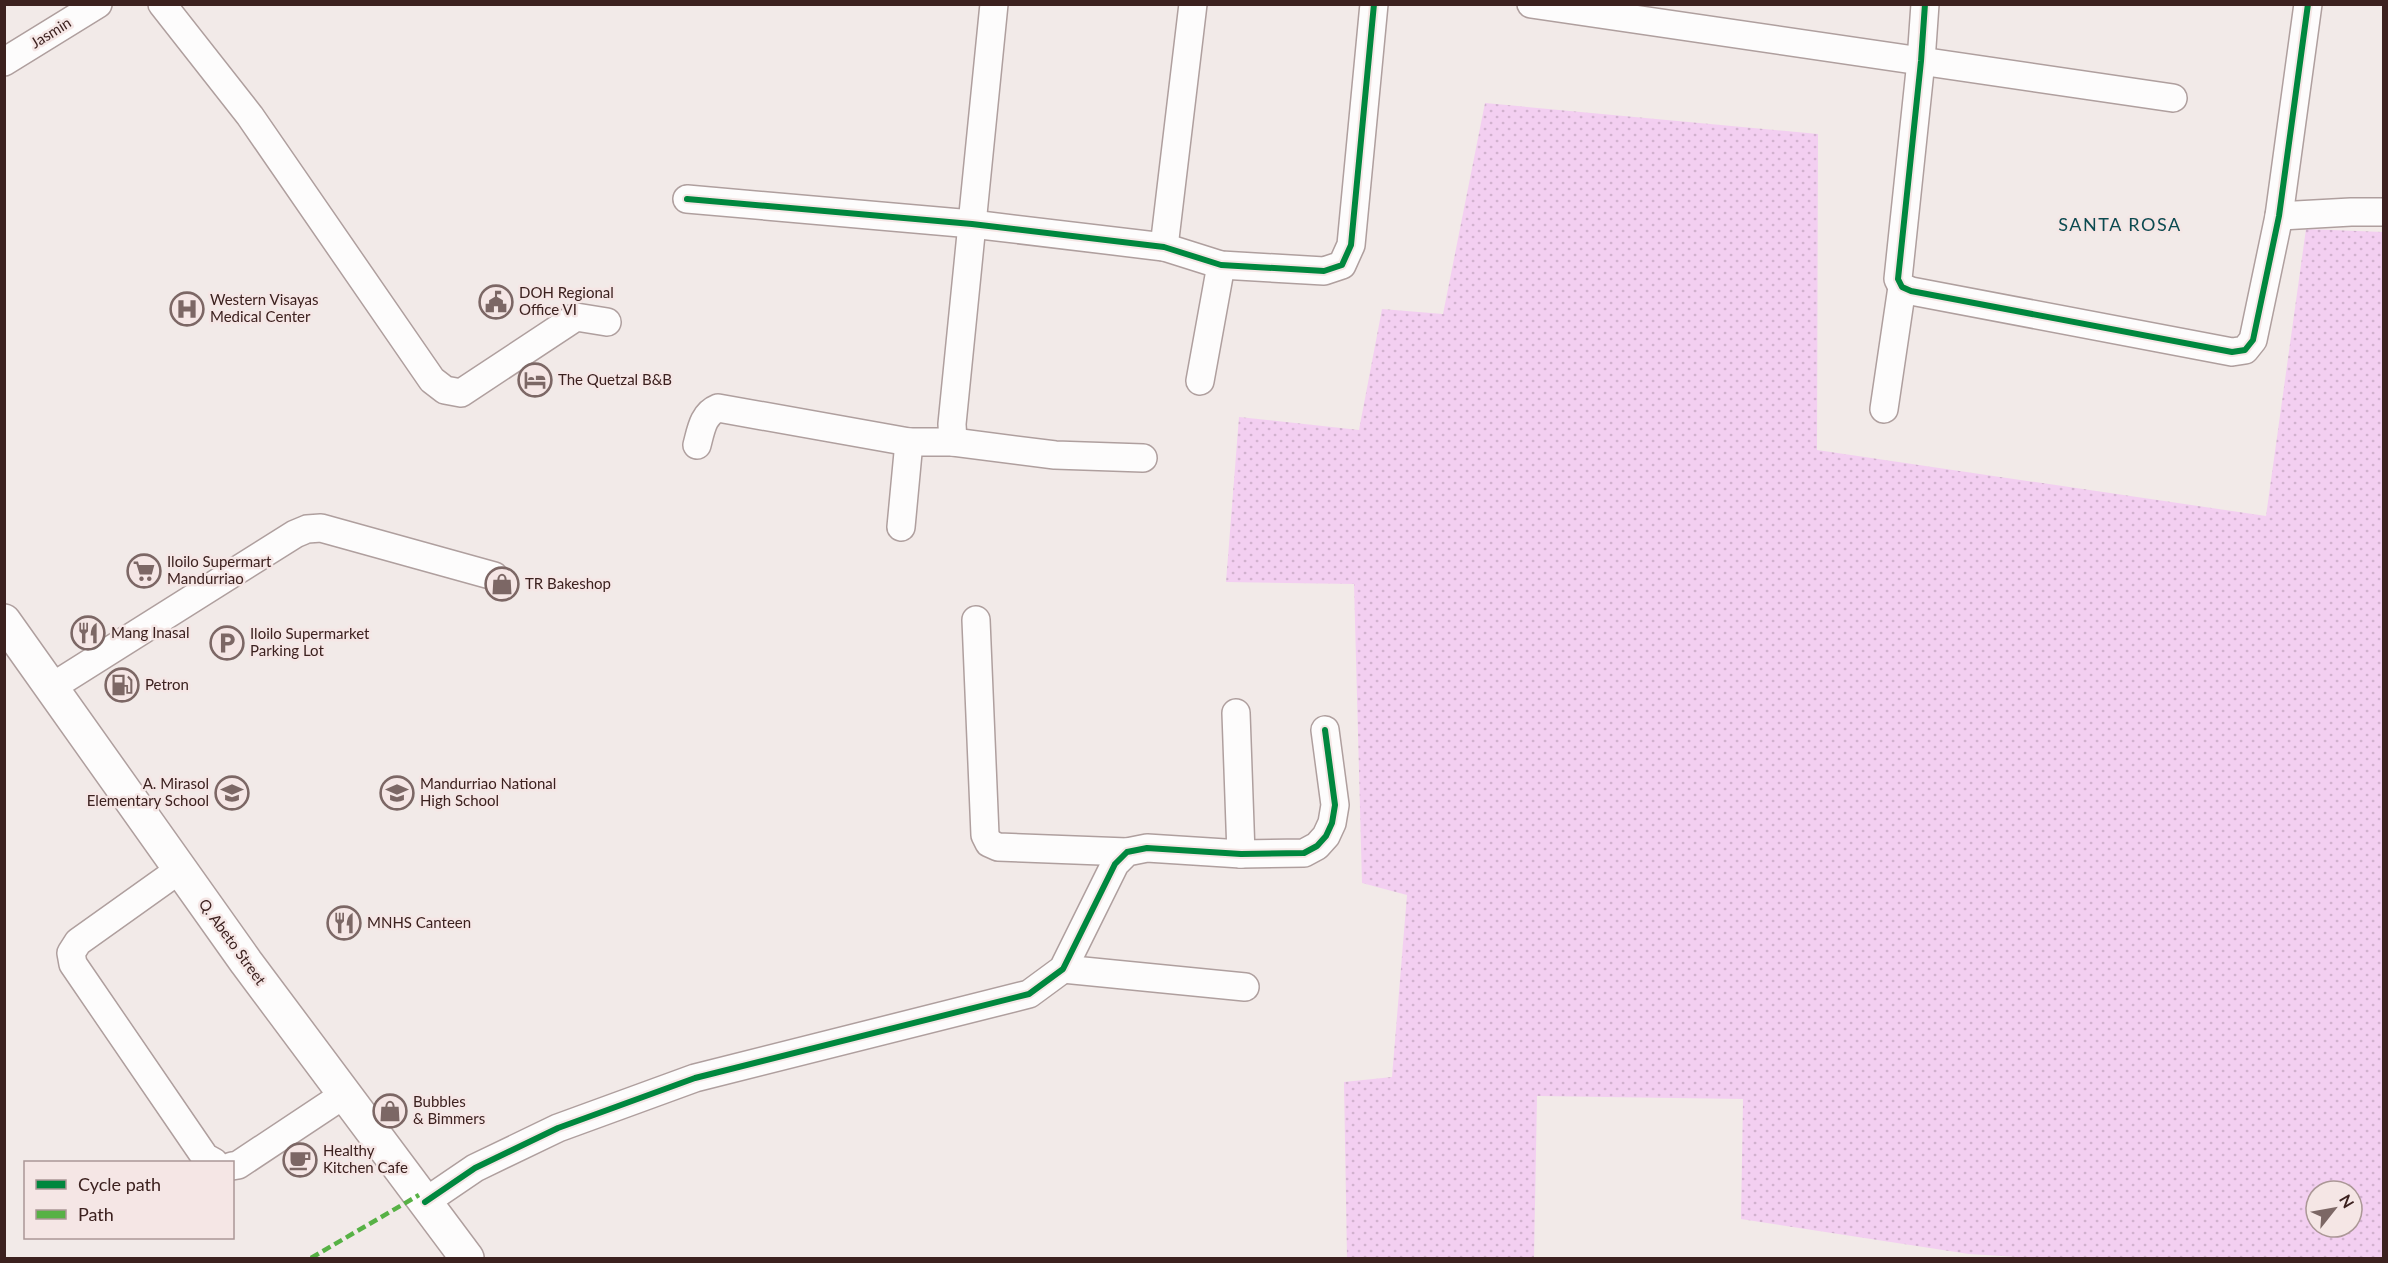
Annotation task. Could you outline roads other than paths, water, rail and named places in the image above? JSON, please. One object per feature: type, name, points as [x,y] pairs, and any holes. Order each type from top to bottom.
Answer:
[{"type":"main road","name":"Q. Abeto Street","points":[[9,636],[52,687],[179,870],[467,1258]]},
{"type":"street","name":"Jasmin","points":[[4,62],[98,4]]},
{"type":"street","points":[[162,4],[250,116],[432,380],[445,390],[461,393],[576,317],[607,322]]},
{"type":"street","points":[[953,442],[952,424],[994,4]]},
{"type":"street","points":[[1164,247],[1193,4]]},
{"type":"street","points":[[687,199],[972,224],[1164,247],[1221,265],[1324,271],[1342,265],[1351,245],[1374,4]]},
{"type":"street","points":[[1531,4],[2173,98]]},
{"type":"street","points":[[1884,409],[1902,287],[1898,279],[1925,4]]},
{"type":"street","points":[[1902,287],[1911,291],[2232,352],[2245,350],[2253,340],[2279,216],[2308,4]]},
{"type":"street","points":[[2279,216],[2384,212]]},
{"type":"street","points":[[1200,381],[1221,265]]},
{"type":"street","points":[[697,445],[704,419],[710,411],[718,408],[909,442],[953,442],[1055,455],[1143,458]]},
{"type":"street","points":[[901,527],[909,442]]},
{"type":"street","points":[[52,687],[295,534],[307,529],[321,528],[494,576]]},
{"type":"street","points":[[976,620],[985,835],[989,843],[998,846],[1127,852],[1147,848],[1241,854],[1304,853],[1317,846],[1326,836],[1332,823],[1335,805],[1325,730]]},
{"type":"street","points":[[1236,713],[1241,854]]},
{"type":"street","points":[[425,1202],[475,1168],[558,1128],[695,1078],[1029,994],[1064,969],[1115,864],[1127,852]]},
{"type":"street","points":[[179,870],[78,942],[71,953],[73,964],[205,1156],[212,1161]]},
{"type":"street","points":[[1064,969],[1245,987]]},
{"type":"street","points":[[234,1166],[345,1094]]},
{"type":"place","name":"DOH Regional Office VI","points":[[496,302]]},
{"type":"place","name":"Western Visayas Medical Center","points":[[187,309]]},
{"type":"place","name":"The Quetzal B&B","points":[[535,380]]},
{"type":"place","name":"Iloilo Supermart Mandurriao","points":[[144,571]]},
{"type":"place","name":"TR Bakeshop","points":[[502,584]]},
{"type":"place","name":"Mang Inasal","points":[[88,633]]},
{"type":"place","name":"Iloilo Supermarket Parking Lot","points":[[227,643]]},
{"type":"place","name":"Petron","points":[[122,685]]},
{"type":"place","name":"A. Mirasol Elementary School","points":[[232,793]]},
{"type":"place","name":"Mandurriao National High School","points":[[397,793]]},
{"type":"place","name":"MNHS Canteen","points":[[344,923]]},
{"type":"place","name":"Bubbles & Bimmers","points":[[390,1111]]},
{"type":"place","name":"Healthy Kitchen Cafe","points":[[300,1160]]},
{"type":"district","name":"SANTA ROSA","points":[[2120,225]]}]
